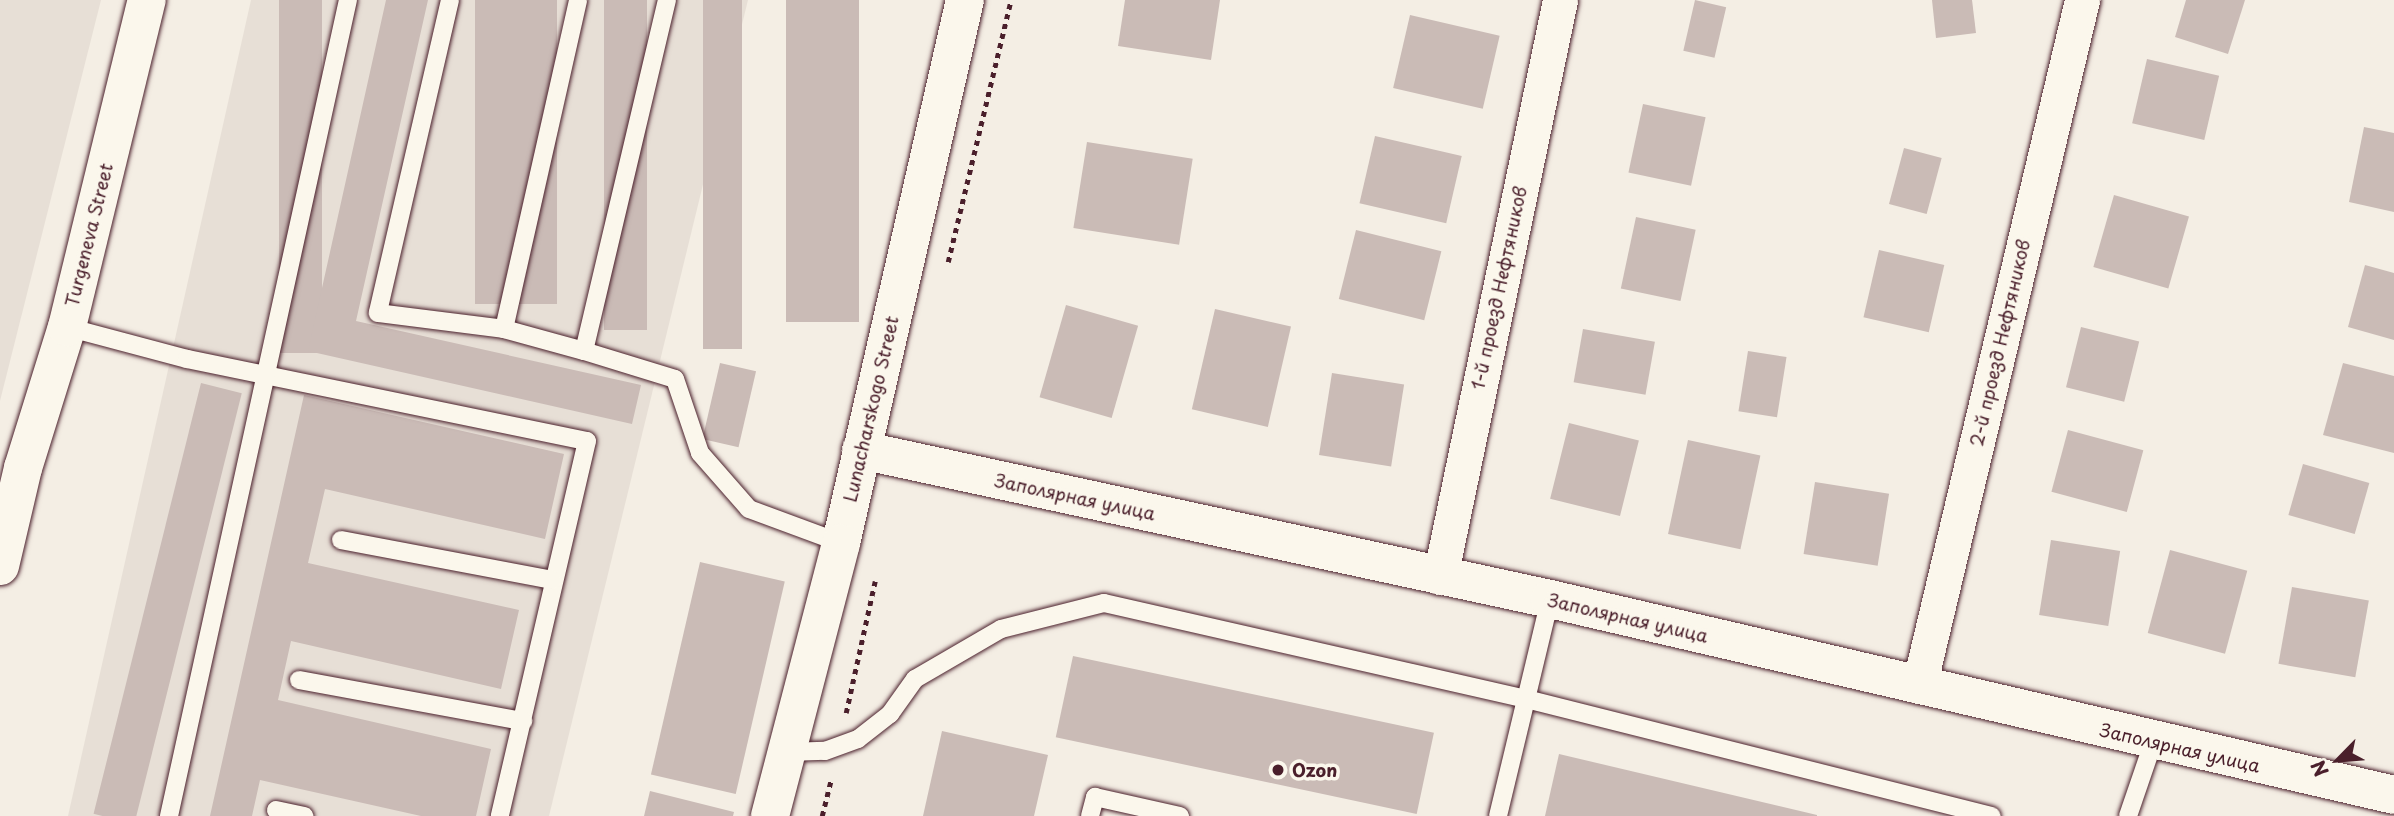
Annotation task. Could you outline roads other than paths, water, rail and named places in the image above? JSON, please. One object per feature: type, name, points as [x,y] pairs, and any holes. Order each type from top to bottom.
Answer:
[{"type":"street","name":"Turgeneva Street","points":[[0,566],[12,465],[67,327],[146,0]]},
{"type":"street","name":"Lunacharskogo Street","points":[[771,816],[841,543],[965,0]]},
{"type":"street","name":"1-й проезд Нефтяников","points":[[1440,577],[1560,0]]},
{"type":"street","name":"2-й проезд Нефтяников","points":[[1919,686],[2082,0]]},
{"type":"street","name":"Заполярная улица","points":[[861,450],[1550,599],[2153,743],[2394,795]]},
{"type":"lane","points":[[169,816],[264,373],[348,0]]},
{"type":"lane","points":[[450,0],[378,313],[504,329],[675,379],[701,453],[749,509],[841,543]]},
{"type":"lane","points":[[504,329],[578,0]]},
{"type":"lane","points":[[584,351],[667,0]]},
{"type":"lane","points":[[67,327],[187,359],[587,441],[552,580],[523,722],[500,816]]},
{"type":"lane","points":[[341,540],[552,580]]},
{"type":"lane","points":[[1498,816],[1550,599]]},
{"type":"lane","points":[[787,752],[825,751],[858,739],[890,714],[915,679],[1001,629],[1104,603],[1526,699],[1992,816]]},
{"type":"lane","points":[[299,680],[523,722]]},
{"type":"lane","points":[[2128,816],[2153,743]]},
{"type":"lane","points":[[1090,816],[1095,797],[1180,816]]},
{"type":"lane","points":[[276,810],[304,816]]},
{"type":"place","name":"Ozon","points":[[1278,770]]}]
